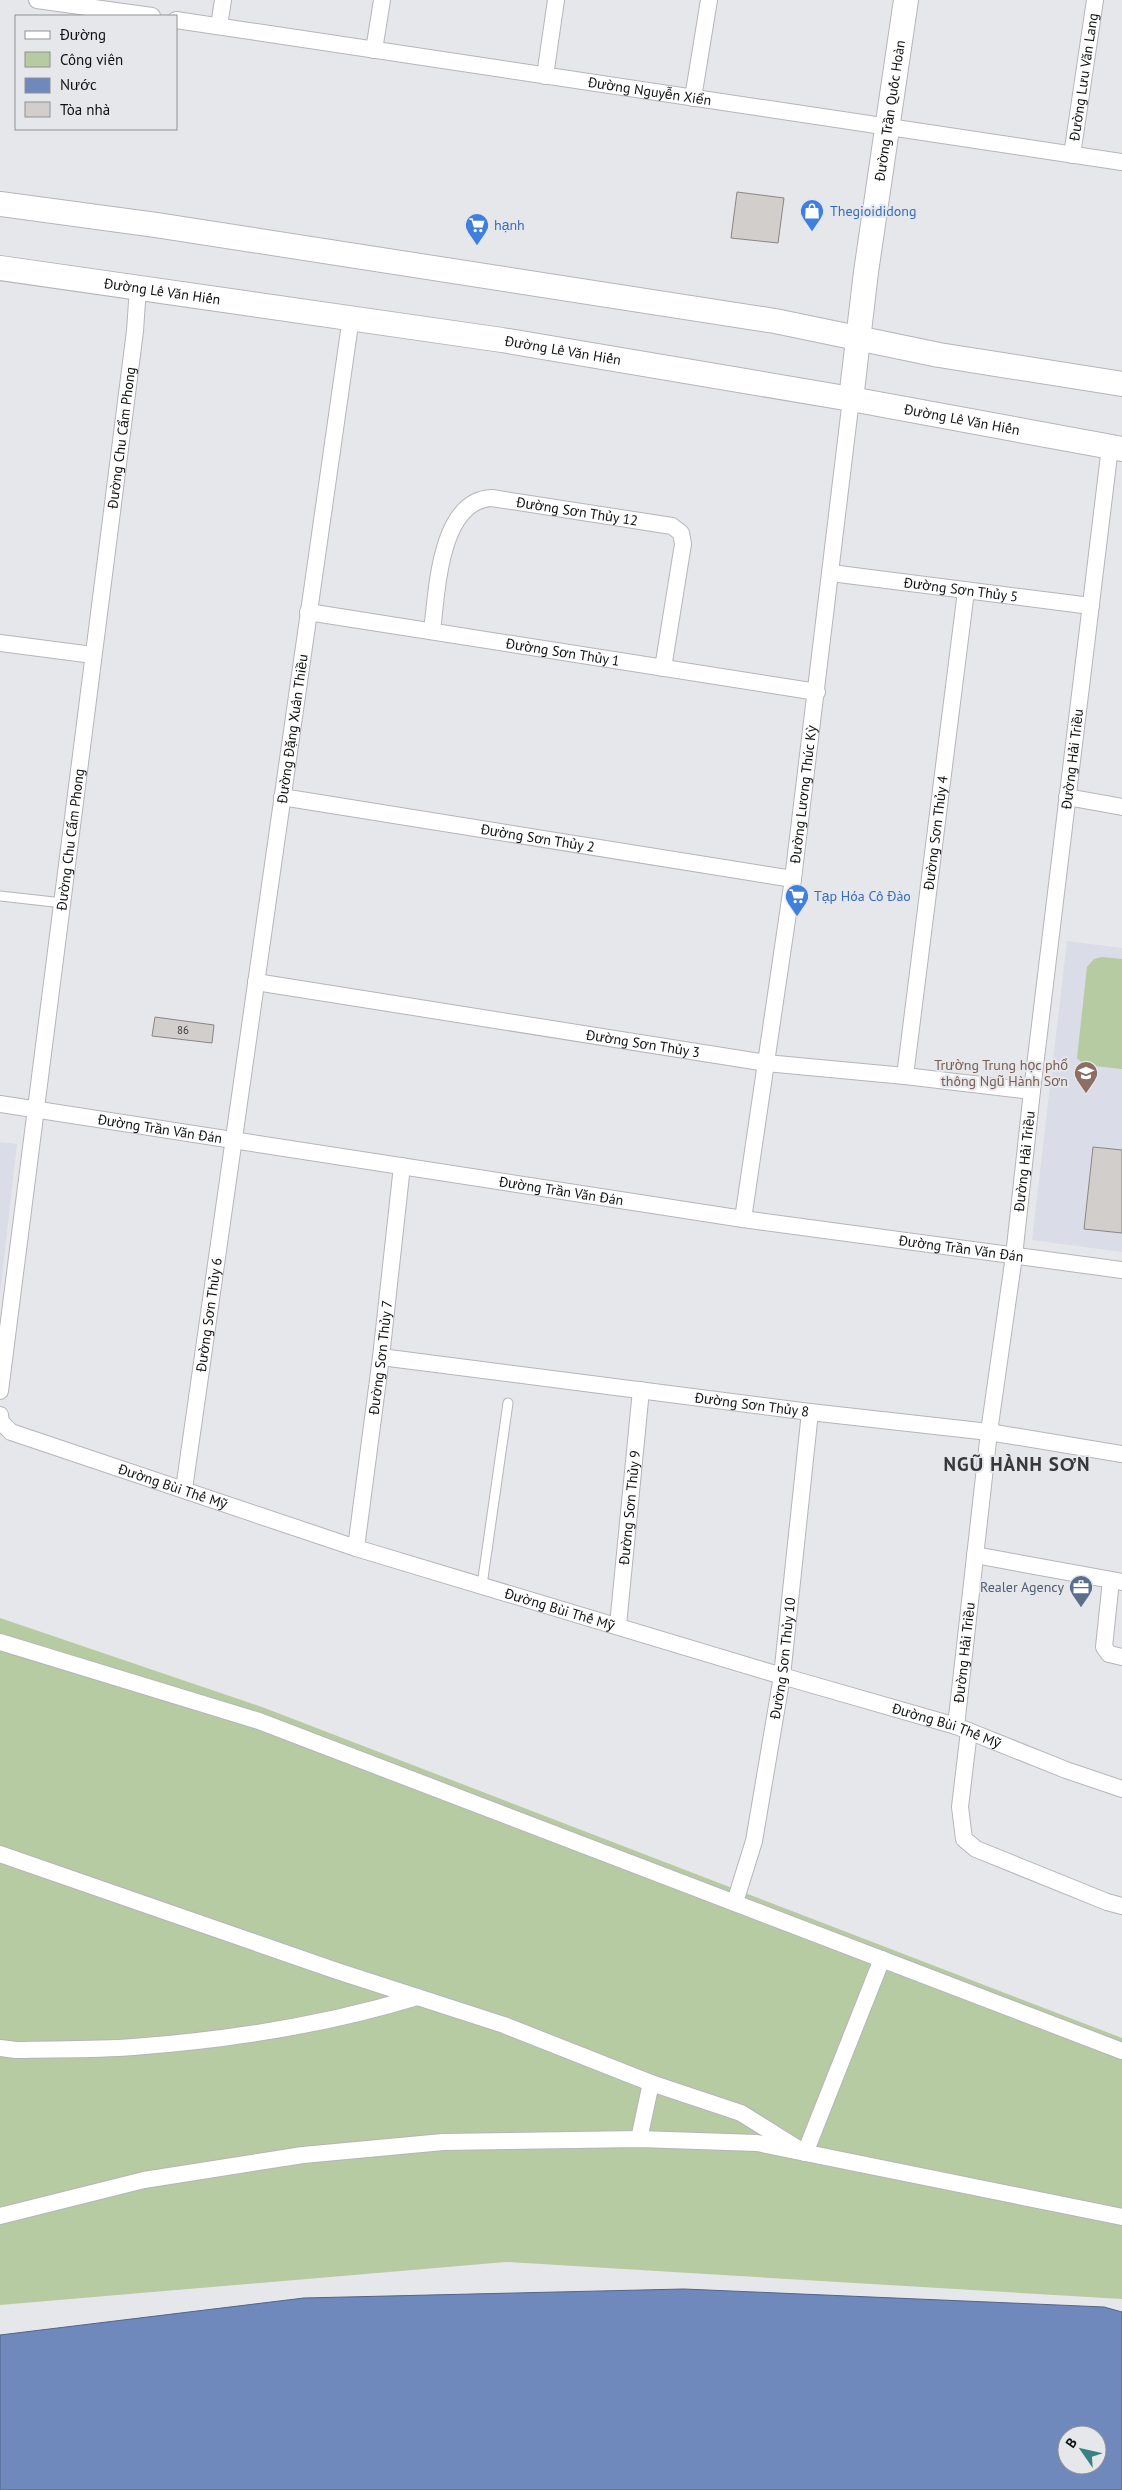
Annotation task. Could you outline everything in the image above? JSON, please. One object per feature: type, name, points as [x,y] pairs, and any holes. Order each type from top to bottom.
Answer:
[{"type":"main road","name":"Đường Trần Quốc Hoàn","points":[[851,398],[866,272],[906,0]]},
{"type":"main road","points":[[0,204],[156,225],[765,320],[859,340],[1122,384]]},
{"type":"main road","name":"Đường Lê Văn Hiến","points":[[0,268],[351,318],[851,398],[1116,448]]},
{"type":"street","points":[[37,0],[66,2],[146,15]]},
{"type":"street","points":[[219,26],[223,0]]},
{"type":"street","points":[[374,50],[382,0]]},
{"type":"street","points":[[545,76],[556,0]]},
{"type":"street","points":[[693,98],[709,0]]},
{"type":"street","name":"Đường Lưu Văn Lang","points":[[1072,155],[1095,0]]},
{"type":"street","name":"Đường Nguyễn Xiển","points":[[178,20],[1122,162]]},
{"type":"street","name":"Đường Chu Cẩm Phong","points":[[0,1391],[135,330],[138,287]]},
{"type":"street","name":"Đường Đặng Xuân Thiều","points":[[233,1140],[351,318]]},
{"type":"street","name":"Đường Lương Thúc Kỳ","points":[[744,1219],[817,692],[851,398]]},
{"type":"street","name":"Đường Hải Triều","points":[[1116,448],[1091,606],[1014,1256],[989,1432],[975,1555],[962,1729],[960,1807],[964,1839],[976,1849],[1106,1902],[1122,1906]]},
{"type":"street","name":"Đường Sơn Thủy 12","points":[[432,631],[441,560],[446,541],[458,520],[474,503],[481,498],[492,498],[588,512],[672,526],[681,533],[683,544],[663,668]]},
{"type":"street","name":"Đường Sơn Thủy 5","points":[[831,573],[1091,606]]},
{"type":"street","name":"Đường Sơn Thủy 4","points":[[905,1076],[966,591]]},
{"type":"street","name":"Đường Sơn Thủy 1","points":[[308,612],[817,692]]},
{"type":"street","points":[[0,643],[93,655]]},
{"type":"street","name":"Đường Sơn Thủy 2","points":[[282,797],[792,879]]},
{"type":"street","points":[[1068,797],[1122,807]]},
{"type":"street","name":"Đường Sơn Thủy 3","points":[[256,982],[766,1063],[905,1076],[1032,1092]]},
{"type":"street","name":"Đường Trần Văn Đán","points":[[0,1104],[744,1219],[1122,1270]]},
{"type":"street","name":"Đường Sơn Thủy 6","points":[[184,1489],[233,1140]]},
{"type":"street","name":"Đường Sơn Thủy 7","points":[[356,1548],[381,1356],[402,1166]]},
{"type":"street","name":"Đường Sơn Thủy 8","points":[[381,1356],[810,1412],[989,1432],[1122,1454]]},
{"type":"street","name":"Đường Sơn Thủy 9","points":[[618,1625],[642,1390]]},
{"type":"street","name":"Đường Sơn Thủy 10","points":[[735,1902],[754,1841],[782,1676],[810,1412]]},
{"type":"street","name":"Đường Bùi Thế Mỹ","points":[[1,1419],[11,1432],[356,1548],[962,1729],[1066,1770],[1122,1789]]},
{"type":"street","points":[[975,1555],[1117,1581],[1104,1647],[1109,1654],[1122,1657]]},
{"type":"street","points":[[0,1642],[259,1721],[1122,2051]]},
{"type":"street","points":[[0,1854],[504,2025],[651,2083],[741,2113],[805,2153]]},
{"type":"street","points":[[805,2153],[882,1958]]},
{"type":"street","points":[[0,2048],[16,2050],[133,2047],[263,2033],[377,2009],[417,1996]]},
{"type":"street","points":[[638,2139],[651,2083]]},
{"type":"street","points":[[0,2216],[144,2180],[303,2156],[443,2142],[638,2139],[757,2143],[1122,2217]]},
{"type":"lane","points":[[0,896],[63,903]]},
{"type":"lane","points":[[482,1585],[508,1403]]},
{"type":"shaded area","name":"Trường Trung học phổ thông Ngũ Hành Sơn","points":[[1067,941],[1122,948],[1122,1252],[1032,1240]]},
{"type":"shaded area","points":[[0,1142],[17,1144],[0,1295]]},
{"type":"green space","points":[[1102,957],[1122,959],[1122,1069],[1084,1065],[1077,1058],[1087,967],[1094,959]]},
{"type":"green space","points":[[0,1618],[262,1707],[1122,2038],[1122,2299],[506,2262],[0,2305]]},
{"type":"water","points":[[684,2289],[1104,2307],[1122,2312],[1122,2490],[0,2490],[0,2335],[304,2298]]},
{"type":"building","points":[[737,192],[784,198],[778,243],[731,238]]},
{"type":"building","points":[[155,1017],[214,1025],[212,1043],[152,1036]]},
{"type":"building","points":[[1093,1147],[1122,1150],[1122,1233],[1084,1229]]},
{"type":"place","name":"Thegioididong","points":[[812,232]]},
{"type":"place","name":"hạnh","points":[[477,246]]},
{"type":"place","name":"Tạp Hóa Cô Đào","points":[[797,917]]},
{"type":"place","name":"Trường Trung học phổ thông Ngũ Hành Sơn","points":[[1086,1094]]},
{"type":"place","name":"Realer Agency","points":[[1081,1608]]},
{"type":"district","name":"NGŨ HÀNH SƠN","points":[[1017,1464]]}]
